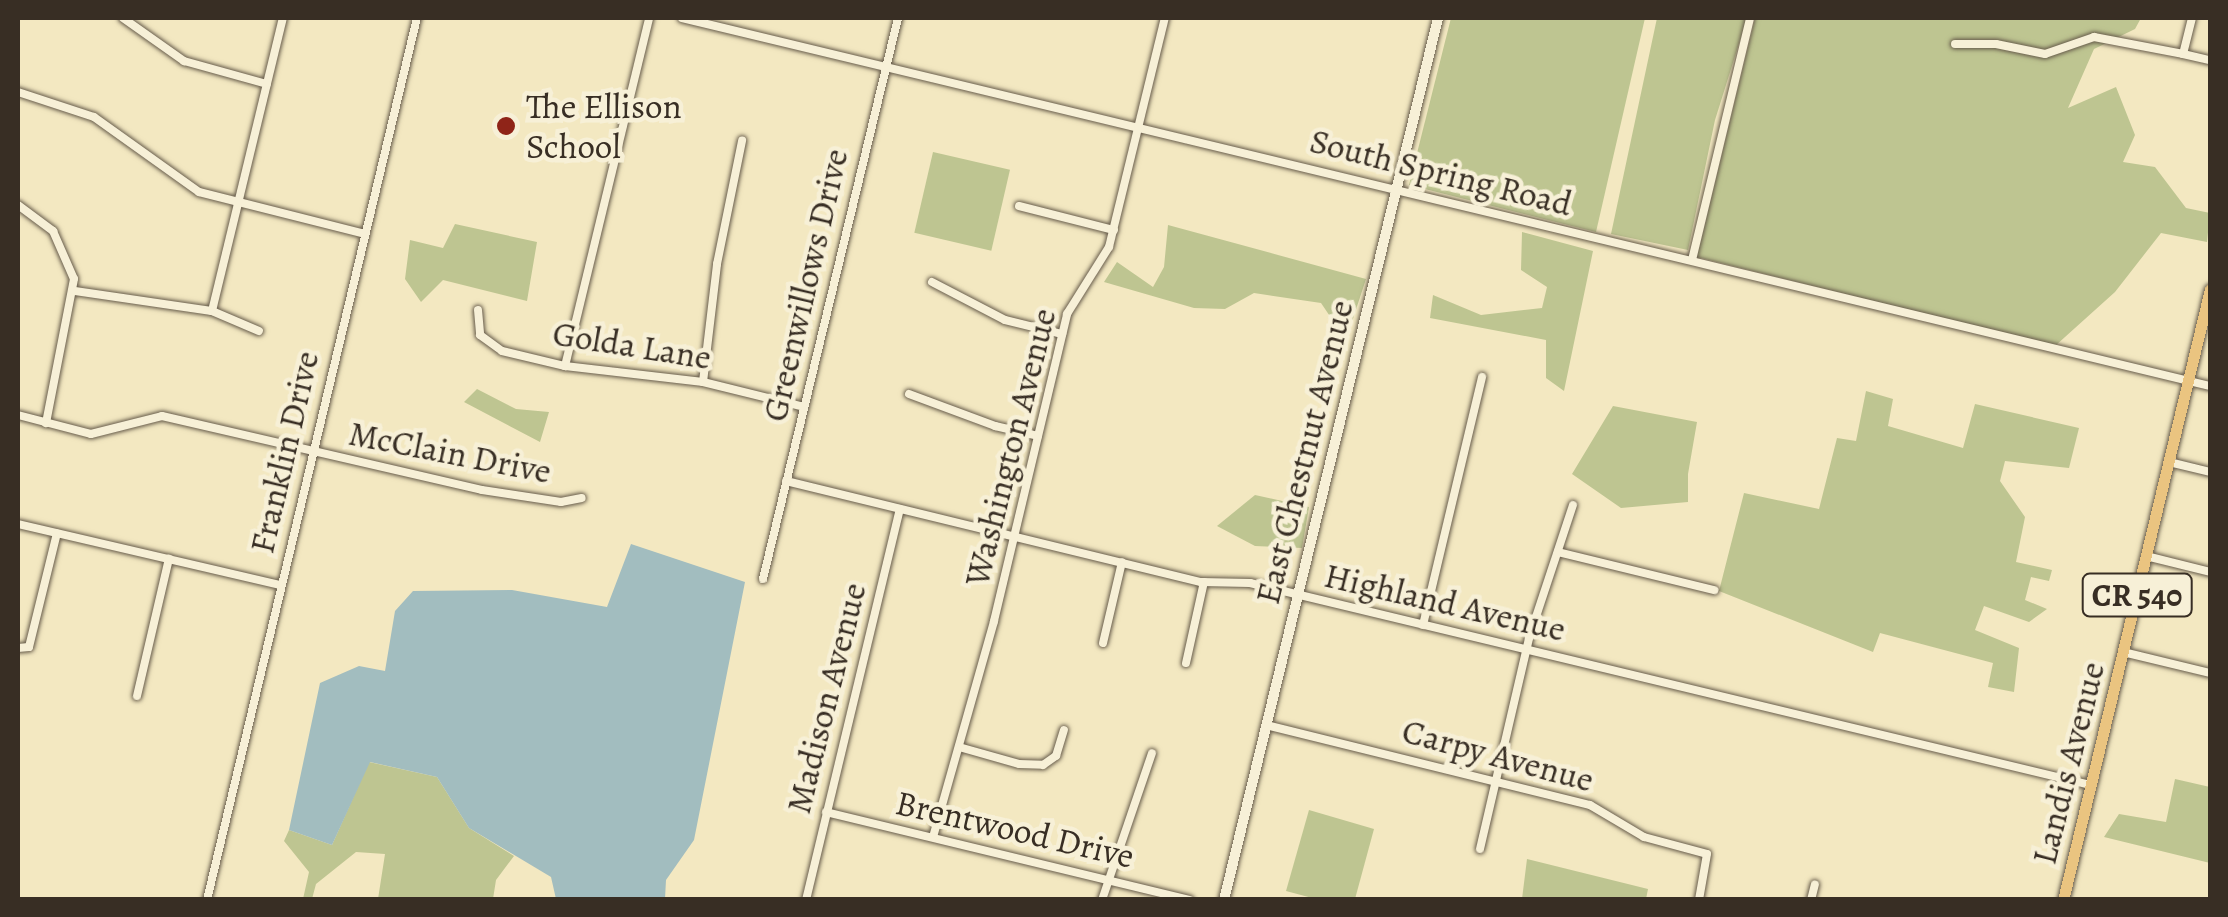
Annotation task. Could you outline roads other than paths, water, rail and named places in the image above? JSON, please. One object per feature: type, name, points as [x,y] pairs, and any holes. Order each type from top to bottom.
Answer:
[{"type":"main road","name":"Landis Avenue","points":[[2063,900],[2210,290]]},
{"type":"street","points":[[123,18],[184,61],[267,84]]},
{"type":"street","points":[[212,311],[283,18]]},
{"type":"street","name":"Franklin Drive","points":[[206,900],[417,18]]},
{"type":"street","points":[[566,366],[649,18]]},
{"type":"street","name":"South Spring Road","points":[[682,18],[2210,386]]},
{"type":"street","name":"Greenwillows Drive","points":[[764,578],[898,18]]},
{"type":"street","name":"Washington Avenue","points":[[932,838],[1014,536],[1067,314],[1104,258],[1114,230],[1165,18]]},
{"type":"street","name":"East Chestnut Avenue","points":[[1224,900],[1438,18]]},
{"type":"street","points":[[1692,260],[1750,18]]},
{"type":"street","points":[[2183,54],[2192,18]]},
{"type":"street","points":[[1955,44],[1996,44],[2045,54],[2094,37],[2210,60]]},
{"type":"street","points":[[18,95],[84,112],[184,185],[365,234]]},
{"type":"street","points":[[703,382],[717,264],[742,140]]},
{"type":"street","points":[[18,205],[38,217],[58,238],[75,290],[46,423]]},
{"type":"street","points":[[1019,206],[1114,230]]},
{"type":"street","points":[[932,282],[1005,320],[1062,334]]},
{"type":"street","points":[[75,290],[212,311],[259,331]]},
{"type":"street","name":"Golda Lane","points":[[478,310],[477,328],[493,346],[566,366],[703,382],[804,407]]},
{"type":"street","points":[[1423,624],[1482,377]]},
{"type":"street","points":[[908,394],[994,426],[1038,436]]},
{"type":"street","name":"McClain Drive","points":[[18,416],[91,434],[162,416],[505,494],[561,502],[582,498]]},
{"type":"street","points":[[2169,462],[2210,472]]},
{"type":"street","name":"Highland Avenue","points":[[786,481],[1204,582],[1240,581],[2091,786]]},
{"type":"street","points":[[1480,848],[1526,650],[1574,504]]},
{"type":"street","name":"Madison Avenue","points":[[806,900],[900,509]]},
{"type":"street","points":[[18,524],[281,585]]},
{"type":"street","points":[[22,649],[56,533]]},
{"type":"street","points":[[1558,552],[1714,590]]},
{"type":"street","points":[[2146,556],[2210,572]]},
{"type":"street","points":[[136,696],[169,559]]},
{"type":"street","points":[[1102,643],[1122,562]]},
{"type":"street","points":[[1186,663],[1204,582]]},
{"type":"street","points":[[2123,652],[2210,673]]},
{"type":"street","name":"Carpy Avenue","points":[[1266,725],[1573,798],[1651,840],[1708,855],[1699,900]]},
{"type":"street","points":[[959,747],[1019,764],[1042,765],[1056,756],[1064,730]]},
{"type":"street","points":[[1102,900],[1152,753]]},
{"type":"street","name":"Brentwood Drive","points":[[826,812],[1190,900]]},
{"type":"street","points":[[1812,900],[1815,884]]},
{"type":"water","points":[[631,544],[745,582],[694,840],[666,880],[665,899],[556,899],[551,877],[469,828],[437,777],[370,762],[332,845],[289,830],[320,683],[359,666],[385,671],[395,611],[413,591],[512,590],[607,607]]},
{"type":"place","name":"The Ellison School","points":[[506,126]]}]
